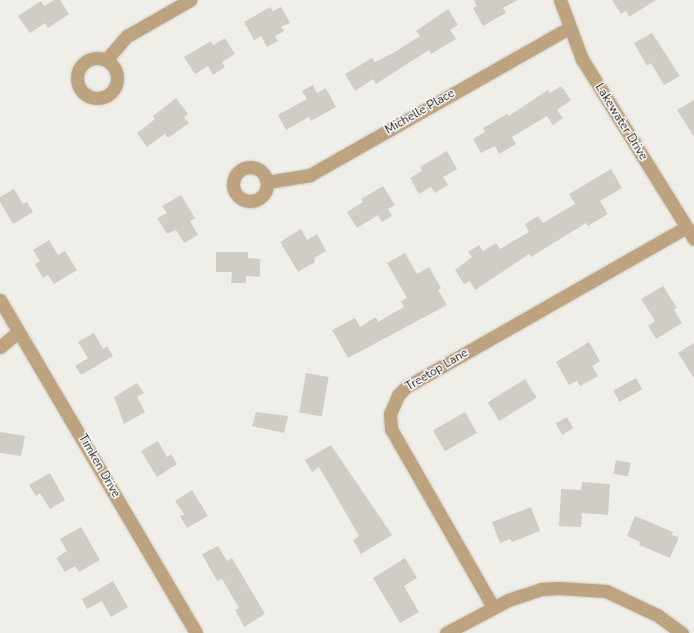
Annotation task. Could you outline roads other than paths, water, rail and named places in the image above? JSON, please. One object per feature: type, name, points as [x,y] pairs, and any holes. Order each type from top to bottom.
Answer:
[{"type":"street","points":[[106,60],[127,36],[190,0]]},
{"type":"street","name":"Lakewater Drive","points":[[560,0],[569,28],[582,59],[694,239]]},
{"type":"street","name":"Michelle Place","points":[[267,182],[310,176],[569,28]]},
{"type":"street","name":"Treetop Lane","points":[[493,607],[391,429],[390,414],[398,395],[406,387],[686,227]]},
{"type":"street","name":"Timken Drive","points":[[0,300],[196,633]]},
{"type":"street","points":[[0,347],[18,332]]},
{"type":"street","points":[[446,633],[493,607],[540,589],[594,589],[606,591],[637,604],[682,633]]}]
